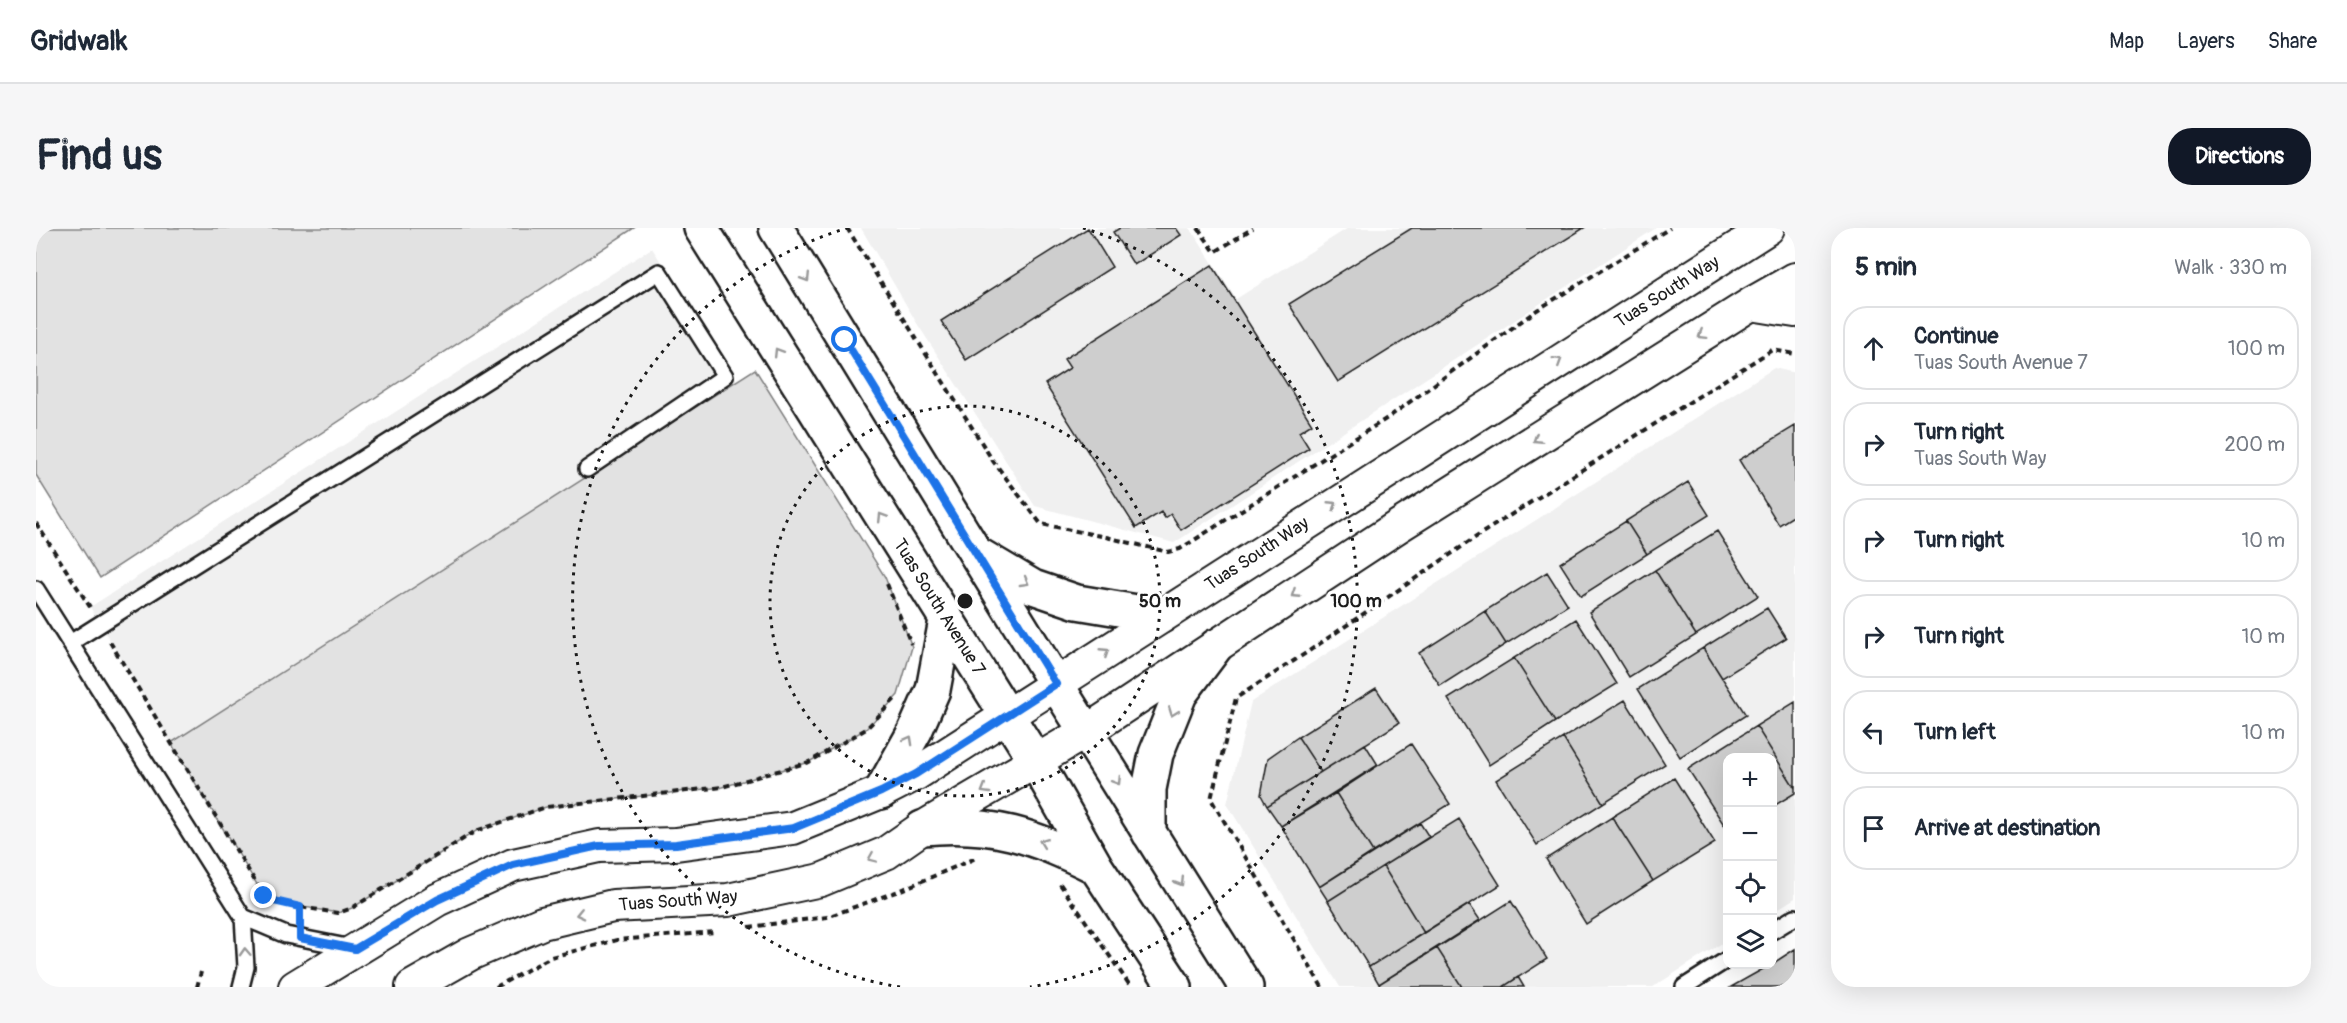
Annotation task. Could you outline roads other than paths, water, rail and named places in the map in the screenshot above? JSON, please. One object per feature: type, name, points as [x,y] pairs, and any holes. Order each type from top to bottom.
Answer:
[{"type":"street","name":"Tuas South Avenue 7","points":[[701,228],[1035,760],[1096,867],[1175,987]]},
{"type":"street","points":[[776,228],[1056,684],[1246,987]]},
{"type":"street","points":[[1704,268],[1728,228]]},
{"type":"street","name":"Tuas South Way","points":[[295,987],[437,900],[513,865],[599,846],[676,844],[794,828],[881,792],[916,774],[1768,228]]},
{"type":"street","name":"Tuas South Way","points":[[412,987],[470,954],[542,923],[613,906],[728,900],[821,880],[886,853],[922,828],[1087,731],[1397,527],[1751,304],[1795,279]]},
{"type":"street","points":[[1751,304],[1795,311]]},
{"type":"street","points":[[975,552],[1032,587],[1077,602],[1161,616]]},
{"type":"street","points":[[881,792],[915,731],[933,690],[946,620]]},
{"type":"street","points":[[1149,833],[1149,789],[1156,754],[1180,694],[1216,646]]},
{"type":"street","points":[[922,828],[969,825],[997,829],[1030,837],[1096,867]]},
{"type":"lane","points":[[70,643],[659,272],[725,376],[586,469]]},
{"type":"lane","points":[[36,589],[243,916],[246,967],[241,987]]},
{"type":"lane","points":[[243,916],[286,935],[355,949]]},
{"type":"lane","points":[[1777,928],[1795,917]]},
{"type":"lane","points":[[1684,987],[1723,962]]}]
